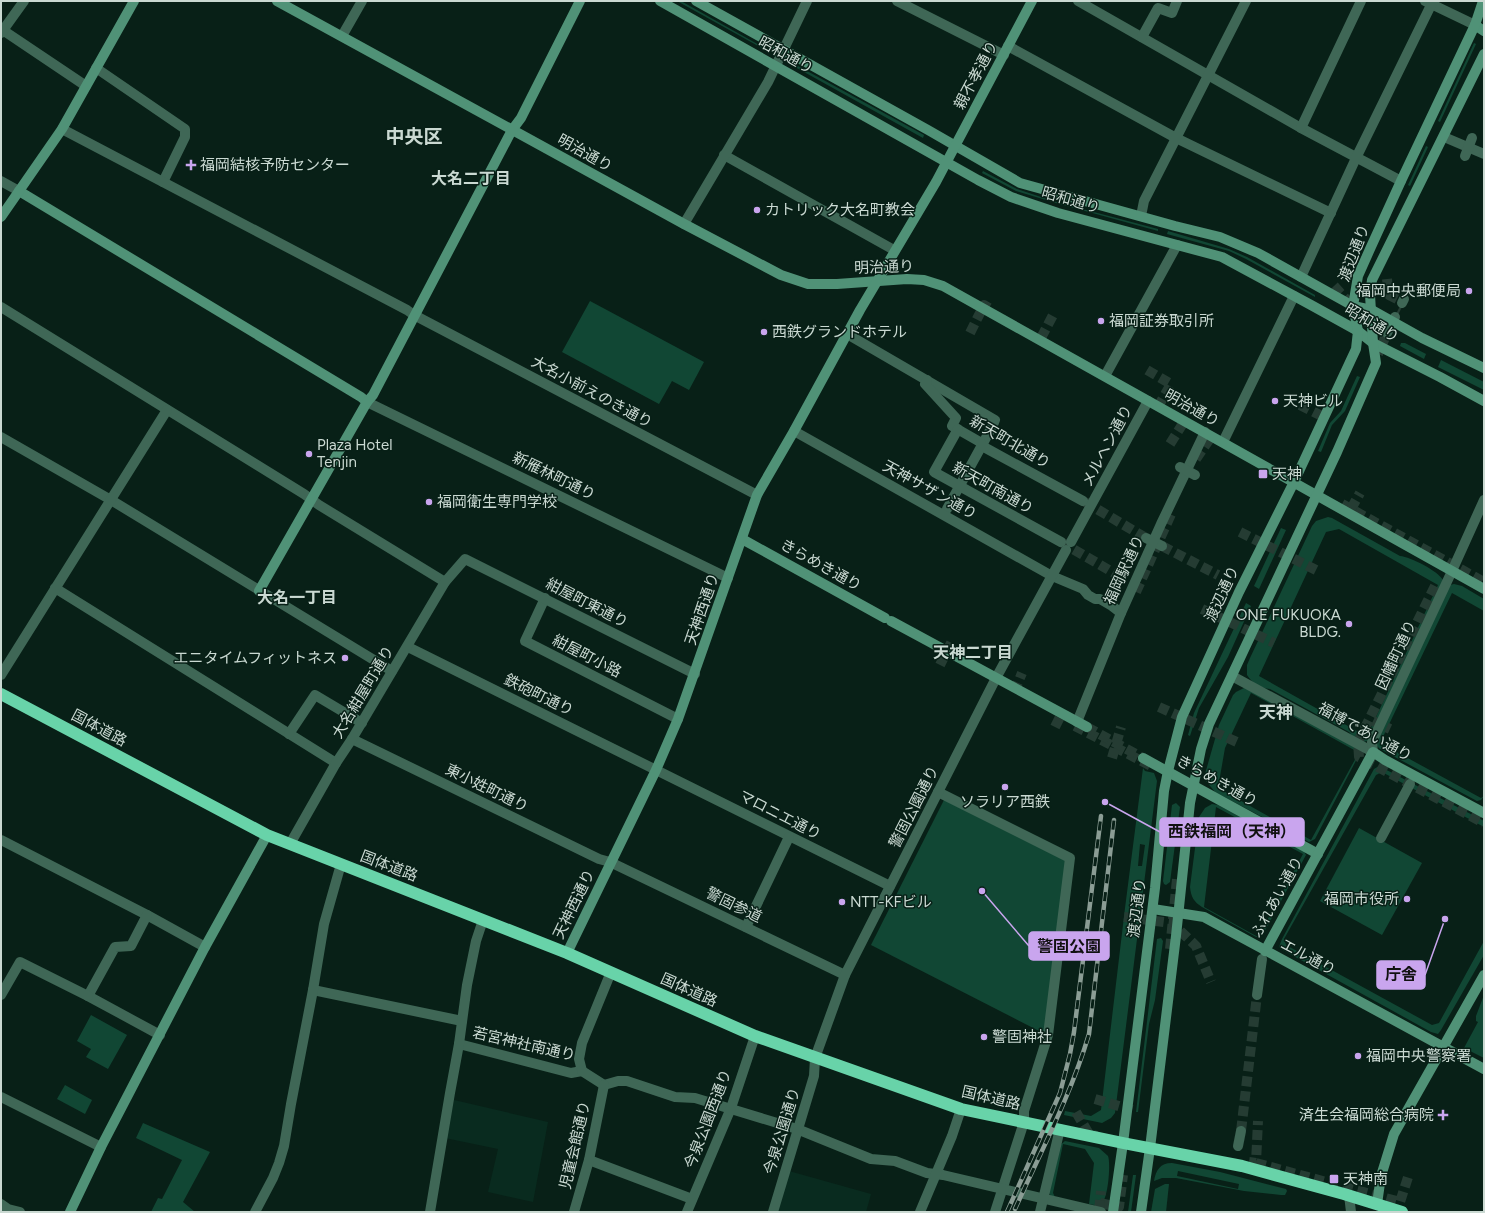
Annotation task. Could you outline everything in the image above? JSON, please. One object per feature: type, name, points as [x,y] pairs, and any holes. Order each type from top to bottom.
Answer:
[{"type":"highway","name":"国体道路","points":[[1,694],[266,835],[567,953],[755,1036],[961,1109],[1242,1166],[1349,1195],[1402,1212]]},
{"type":"street","points":[[24,1],[2,31],[86,86]]},
{"type":"street","points":[[1,217],[62,129],[134,1]]},
{"type":"street","name":"明治通り","points":[[277,1],[684,224],[781,275],[808,284],[924,280],[943,286],[1484,589]]},
{"type":"street","points":[[342,36],[362,1]]},
{"type":"street","points":[[259,591],[367,402],[373,395],[512,130],[521,118],[580,1]]},
{"type":"street","name":"昭和通り","points":[[660,1],[1011,197],[1058,213],[1222,257],[1234,262],[1358,331],[1373,343],[1484,401]]},
{"type":"street","name":"昭和通り","points":[[696,1],[784,49],[1020,183],[1220,237],[1258,253],[1353,306],[1372,310],[1422,338],[1484,368]]},
{"type":"street","points":[[684,224],[768,82],[807,1]]},
{"type":"street","points":[[897,1],[1006,50],[1176,138],[1331,213]]},
{"type":"street","name":"親不孝通り","points":[[894,250],[947,162],[1032,1]]},
{"type":"street","points":[[1078,1],[1301,128],[1401,181]]},
{"type":"street","points":[[1142,37],[1158,8],[1172,14],[1178,1]]},
{"type":"street","points":[[1141,216],[1144,201],[1246,1]]},
{"type":"street","points":[[1301,128],[1361,1]]},
{"type":"street","name":"渡辺通り","points":[[1113,1212],[1153,909],[1164,791],[1182,717],[1242,587],[1294,482],[1356,349],[1358,331],[1353,306],[1358,276],[1401,181],[1481,27],[1484,1]]},
{"type":"street","points":[[1301,277],[1430,2],[1481,27]]},
{"type":"street","name":"渡辺通り","points":[[1141,1212],[1193,785],[1201,749],[1209,724],[1317,496],[1376,364],[1370,295],[1372,280],[1484,54]]},
{"type":"street","points":[[96,68],[185,129],[185,136],[163,182]]},
{"type":"street","name":"大名小前えのき通り","points":[[62,129],[407,310],[756,496]]},
{"type":"street","points":[[1444,137],[1484,154]]},
{"type":"street","points":[[1465,156],[1472,138]]},
{"type":"street","points":[[724,155],[894,250]]},
{"type":"street","points":[[1,181],[367,402]]},
{"type":"street","points":[[1105,376],[1177,245]]},
{"type":"street","name":"天神西通り","points":[[567,953],[656,770],[678,718],[695,674],[756,496],[794,431],[894,250]]},
{"type":"street","points":[[1223,442],[1294,296]]},
{"type":"street","points":[[1,307],[445,582]]},
{"type":"street","points":[[1387,333],[1398,309]]},
{"type":"street","points":[[847,334],[995,420],[947,509]]},
{"type":"street","name":"新天町北通り","points":[[927,380],[925,384],[956,418],[952,426],[980,442],[982,446],[1087,504]]},
{"type":"street","name":"メルヘン通り","points":[[1066,544],[1087,504],[1148,401]]},
{"type":"street","name":"新雁林町通り","points":[[367,402],[728,578]]},
{"type":"street","points":[[1,675],[167,410]]},
{"type":"street","name":"新天町南通り","points":[[958,429],[934,472],[1066,544]]},
{"type":"street","name":"天神サザン通り","points":[[794,431],[1052,576],[1083,589],[1088,595],[1095,599],[1100,599],[1121,613]]},
{"type":"street","name":"福岡駅通り","points":[[1077,722],[1121,613],[1130,582],[1154,542],[1161,524],[1205,432]]},
{"type":"street","points":[[1,437],[111,500],[392,671]]},
{"type":"street","points":[[1180,467],[1195,475]]},
{"type":"street","name":"因幡町通り","points":[[1373,752],[1372,742],[1484,500]]},
{"type":"street","name":"きらめき通り","points":[[742,539],[1087,727]]},
{"type":"street","name":"警固公園通り","points":[[815,1058],[845,974],[996,678],[1052,576],[1066,544]]},
{"type":"street","name":"大名紺屋町通り","points":[[290,844],[336,764],[408,647],[445,582],[465,559]]},
{"type":"street","name":"紺屋町東通り","points":[[465,559],[695,674]]},
{"type":"street","points":[[55,588],[336,764]]},
{"type":"street","name":"紺屋町小路","points":[[544,598],[524,641],[678,718]]},
{"type":"street","name":"鉄砲町通り","points":[[408,647],[656,770]]},
{"type":"street","name":"福博であい通り","points":[[1232,676],[1373,752],[1385,760],[1483,811]]},
{"type":"street","points":[[289,734],[315,694],[362,723]]},
{"type":"street","name":"東小姓町通り","points":[[352,739],[599,859],[610,862]]},
{"type":"street","name":"ふれあい通り","points":[[1263,955],[1373,752]]},
{"type":"street","name":"きらめき通り","points":[[1144,758],[1318,854]]},
{"type":"street","name":"マロニエ通り","points":[[656,770],[890,886]]},
{"type":"street","points":[[1381,838],[1410,784]]},
{"type":"street","points":[[938,792],[1070,858],[1048,1035],[1024,1111],[1024,1122],[1004,1189],[995,1212]]},
{"type":"street","points":[[70,1212],[101,1147],[205,947],[266,835]]},
{"type":"street","points":[[746,927],[789,837]]},
{"type":"street","points":[[1,840],[147,915],[205,947]]},
{"type":"street","name":"警固参道","points":[[610,862],[845,974]]},
{"type":"street","points":[[256,1212],[280,1163],[324,924],[341,864]]},
{"type":"street","name":"エル通り","points":[[1153,909],[1204,917],[1263,955],[1484,1069]]},
{"type":"street","points":[[88,996],[115,947],[131,946],[147,915]]},
{"type":"street","points":[[430,1212],[450,1093],[460,1044],[466,986],[476,941],[483,920]]},
{"type":"street","points":[[1257,995],[1263,955]]},
{"type":"street","points":[[1,995],[20,962],[160,1034]]},
{"type":"street","points":[[611,972],[582,1043],[579,1059],[582,1071],[604,1085],[618,1081],[627,1081],[674,1097],[695,1098],[797,1129],[871,1159],[895,1162],[935,1175],[943,1175],[1101,1212]]},
{"type":"street","points":[[1377,1204],[1381,1176],[1394,1134],[1484,975]]},
{"type":"street","points":[[313,990],[462,1021]]},
{"type":"street","name":"今泉公園西通り","points":[[686,1212],[731,1108],[755,1036]]},
{"type":"street","name":"若宮神社南通り","points":[[460,1044],[572,1073],[582,1071]]},
{"type":"street","name":"今泉公園通り","points":[[773,1212],[814,1076],[815,1058]]},
{"type":"street","name":"児童会館通り","points":[[574,1212],[589,1160],[604,1085]]},
{"type":"street","points":[[1,1097],[101,1147]]},
{"type":"street","points":[[920,1212],[952,1136],[961,1109]]},
{"type":"street","points":[[1040,1212],[1060,1129]]},
{"type":"street","points":[[1238,1146],[1241,1131]]},
{"type":"street","points":[[589,1160],[692,1199]]},
{"type":"street","points":[[1349,1195],[1351,1212]]},
{"type":"street","points":[[1,1204],[8,1209],[20,1212]]},
{"type":"shaded area","points":[[677,1],[681,1],[768,50],[767,51]]},
{"type":"shaded area","points":[[1474,43],[1476,44],[1440,122],[1438,121]]},
{"type":"shaded area","points":[[787,60],[924,135],[923,138],[786,62]]},
{"type":"shaded area","points":[[1426,146],[1428,147],[1410,186],[1408,185]]},
{"type":"shaded area","points":[[983,171],[1017,189],[1056,202],[1158,229],[1158,231],[1016,191],[982,173]]},
{"type":"shaded area","points":[[1168,231],[1229,249],[1247,257],[1315,295],[1315,297],[1229,251],[1167,234]]},
{"type":"shaded area","points":[[590,301],[704,362],[689,390],[672,381],[659,404],[562,352]]},
{"type":"shaded area","points":[[1401,343],[1405,343],[1426,354],[1424,359],[1400,346]]},
{"type":"shaded area","points":[[1441,360],[1484,382],[1484,390],[1438,367]]},
{"type":"shaded area","points":[[1357,376],[1360,377],[1345,411],[1332,425],[1321,452],[1318,451],[1330,423],[1341,411]]},
{"type":"shaded area","points":[[1328,517],[1332,518],[1400,556],[1424,565],[1440,576],[1443,580],[1369,740],[1364,742],[1358,740],[1349,732],[1270,689],[1257,685],[1247,675],[1247,665],[1250,658],[1312,526],[1316,521]],"holes":[[[1339,529],[1438,585],[1368,734],[1364,735],[1259,676],[1326,532]]]},
{"type":"shaded area","points":[[1281,528],[1286,530],[1259,589],[1254,586]]},
{"type":"shaded area","points":[[1454,584],[1462,586],[1484,599],[1484,611],[1452,593],[1381,741],[1382,744],[1481,798],[1484,796],[1481,800],[1477,801],[1377,746],[1377,738],[1450,585]]},
{"type":"shaded area","points":[[1246,603],[1251,606],[1228,657],[1199,708],[1190,736],[1188,735],[1194,713]]},
{"type":"shaded area","points":[[1244,688],[1251,689],[1361,751],[1315,839],[1309,842],[1215,792],[1206,781],[1205,774],[1219,725],[1233,695]],"holes":[[[1251,693],[1356,751],[1358,754],[1311,840],[1218,788],[1225,748]]]},
{"type":"shaded area","points":[[1379,766],[1484,821],[1484,827],[1382,772],[1376,775],[1284,939],[1286,945],[1432,1025],[1439,1023],[1484,941],[1484,955],[1438,1034],[1431,1032],[1279,947],[1374,769]]},
{"type":"shaded area","points":[[1143,768],[1145,771],[1154,773],[1157,781],[1115,1113],[1111,1118],[1102,1123],[1064,1115],[1065,1111],[1091,1116],[1101,1110]],"holes":[[[1140,844],[1145,845],[1142,866],[1138,866]]]},
{"type":"shaded area","points":[[945,798],[1069,860],[1045,1034],[871,945]]},
{"type":"shaded area","points":[[1176,803],[1180,807],[1170,882],[1166,885],[1163,881],[1172,805]]},
{"type":"shaded area","points":[[1212,804],[1218,805],[1304,851],[1306,855],[1262,936],[1258,937],[1256,937],[1202,907],[1192,896],[1190,887],[1199,817],[1205,808]],"holes":[[[1216,807],[1303,854],[1258,937],[1204,907]]]},
{"type":"shaded area","points":[[1359,828],[1422,863],[1382,935],[1320,901]]},
{"type":"shaded area","points":[[1161,938],[1163,941],[1155,1000],[1149,1024],[1138,1112],[1136,1112],[1157,939]]},
{"type":"shaded area","points":[[1484,995],[1484,1058],[1464,1048],[1478,1022],[1476,1021],[1476,1016]]},
{"type":"shaded area","points":[[91,1015],[127,1035],[108,1069],[86,1057],[91,1049],[77,1041]]},
{"type":"shaded area","points":[[65,1085],[92,1100],[85,1114],[57,1099]]},
{"type":"shaded area","points":[[454,1100],[548,1122],[533,1202],[488,1192],[498,1149],[445,1138]]},
{"type":"shaded area","points":[[143,1123],[210,1152],[183,1202],[195,1212],[151,1212],[158,1198],[162,1199],[182,1160],[136,1138]]},
{"type":"shaded area","points":[[1065,1141],[1099,1148],[1108,1156],[1108,1181],[1106,1195],[1102,1203],[1096,1205],[1089,1204],[1094,1163],[1085,1149],[1063,1144],[1053,1193],[1055,1197],[1051,1196],[1049,1193],[1059,1146]]},
{"type":"shaded area","points":[[1168,1163],[1220,1172],[1286,1189],[1287,1191],[1285,1195],[1281,1195],[1244,1191],[1176,1178],[1162,1178],[1154,1181],[1159,1168]],"holes":[[[1178,1171],[1239,1184],[1238,1189],[1177,1176]]]},
{"type":"shaded area","points":[[789,1171],[871,1194],[866,1212],[777,1212]]},
{"type":"shaded area","points":[[1133,1175],[1136,1175],[1131,1212],[1128,1212]]},
{"type":"shaded area","points":[[1165,1184],[1169,1184],[1166,1212],[1151,1212],[1155,1189]]},
{"type":"tunnel","points":[[1387,279],[1389,295],[1403,302]]},
{"type":"tunnel","points":[[1334,286],[1367,322],[1387,333],[1378,354]]},
{"type":"tunnel","points":[[970,333],[984,305],[989,308]]},
{"type":"tunnel","points":[[1041,338],[1053,315]]},
{"type":"tunnel","points":[[1147,370],[1171,384],[1159,405]]},
{"type":"tunnel","points":[[1300,405],[1328,419]]},
{"type":"tunnel","points":[[1170,444],[1185,420]]},
{"type":"tunnel","points":[[1196,459],[1213,434]]},
{"type":"tunnel","points":[[1351,509],[1360,493]]},
{"type":"tunnel","points":[[1085,502],[1146,538]]},
{"type":"tunnel","points":[[1342,504],[1484,582]]},
{"type":"tunnel","points":[[1136,592],[1172,512]]},
{"type":"tunnel","points":[[1240,532],[1320,572]]},
{"type":"tunnel","points":[[1061,542],[1126,580]]},
{"type":"tunnel","points":[[1162,546],[1218,575]]},
{"type":"tunnel","points":[[1435,586],[1358,742],[1359,757],[1484,823]]},
{"type":"tunnel","points":[[1202,609],[1274,643]]},
{"type":"tunnel","points":[[940,665],[953,639]]},
{"type":"tunnel","points":[[1014,692],[1022,673]]},
{"type":"tunnel","points":[[1159,707],[1239,743]]},
{"type":"tunnel","points":[[1055,727],[1060,717]]},
{"type":"tunnel","points":[[1373,721],[1390,729]]},
{"type":"tunnel","points":[[1075,726],[1151,766]]},
{"type":"tunnel","points":[[1087,727],[1143,758]]},
{"type":"tunnel","points":[[1112,758],[1121,727]]},
{"type":"tunnel","points":[[1170,949],[1177,879]]},
{"type":"tunnel","points":[[1124,917],[1172,923],[1196,946],[1211,982]]},
{"type":"tunnel","points":[[1241,1131],[1257,995]]},
{"type":"tunnel","points":[[1095,1099],[1132,1110]]},
{"type":"tunnel","points":[[1076,1112],[1089,1134],[1097,1136]]},
{"type":"tunnel","points":[[1249,1162],[1256,1163],[1258,1121]]},
{"type":"tunnel","points":[[1256,1163],[1400,1202],[1409,1174]]},
{"type":"tunnel","points":[[1100,1203],[1119,1207],[1123,1175]]},
{"type":"tunnel","points":[[1099,1210],[1101,1191]]},
{"type":"railway","points":[[1007,1212],[1060,1093],[1070,1054],[1101,816]]},
{"type":"railway","points":[[1015,1209],[1065,1101],[1089,1034],[1114,820]]},
{"type":"place","name":"福岡結核予防センター","points":[[191,165]]},
{"type":"place","name":"カトリック大名町教会","points":[[757,210]]},
{"type":"place","name":"福岡中央郵便局","points":[[1469,291]]},
{"type":"place","name":"福岡証券取引所","points":[[1101,321]]},
{"type":"place","name":"西鉄グランドホテル","points":[[764,332]]},
{"type":"place","name":"天神ビル","points":[[1275,401]]},
{"type":"place","name":"Plaza Hotel Tenjin","points":[[309,454]]},
{"type":"place","name":"天神","points":[[1263,474]]},
{"type":"place","name":"福岡衛生専門学校","points":[[429,502]]},
{"type":"place","name":"ONE FUKUOKA BLDG.","points":[[1349,624]]},
{"type":"place","name":"エニタイムフィットネス","points":[[345,658]]},
{"type":"place","name":"ソラリア西鉄","points":[[1005,787]]},
{"type":"place","name":"西鉄福岡（天神）","points":[[1105,802]]},
{"type":"place","name":"警固公園","points":[[982,891]]},
{"type":"place","name":"福岡市役所","points":[[1407,899]]},
{"type":"place","name":"NTT-KFビル","points":[[842,902]]},
{"type":"place","name":"庁舎","points":[[1445,919]]},
{"type":"place","name":"警固神社","points":[[984,1037]]},
{"type":"place","name":"福岡中央警察署","points":[[1358,1056]]},
{"type":"place","name":"済生会福岡総合病院","points":[[1443,1115]]},
{"type":"place","name":"天神南","points":[[1334,1179]]},
{"type":"district","name":"中央区","points":[[414,136]]},
{"type":"district","name":"大名二丁目","points":[[471,178]]},
{"type":"district","name":"大名一丁目","points":[[297,597]]},
{"type":"district","name":"天神二丁目","points":[[973,652]]},
{"type":"district","name":"天神","points":[[1276,712]]}]
